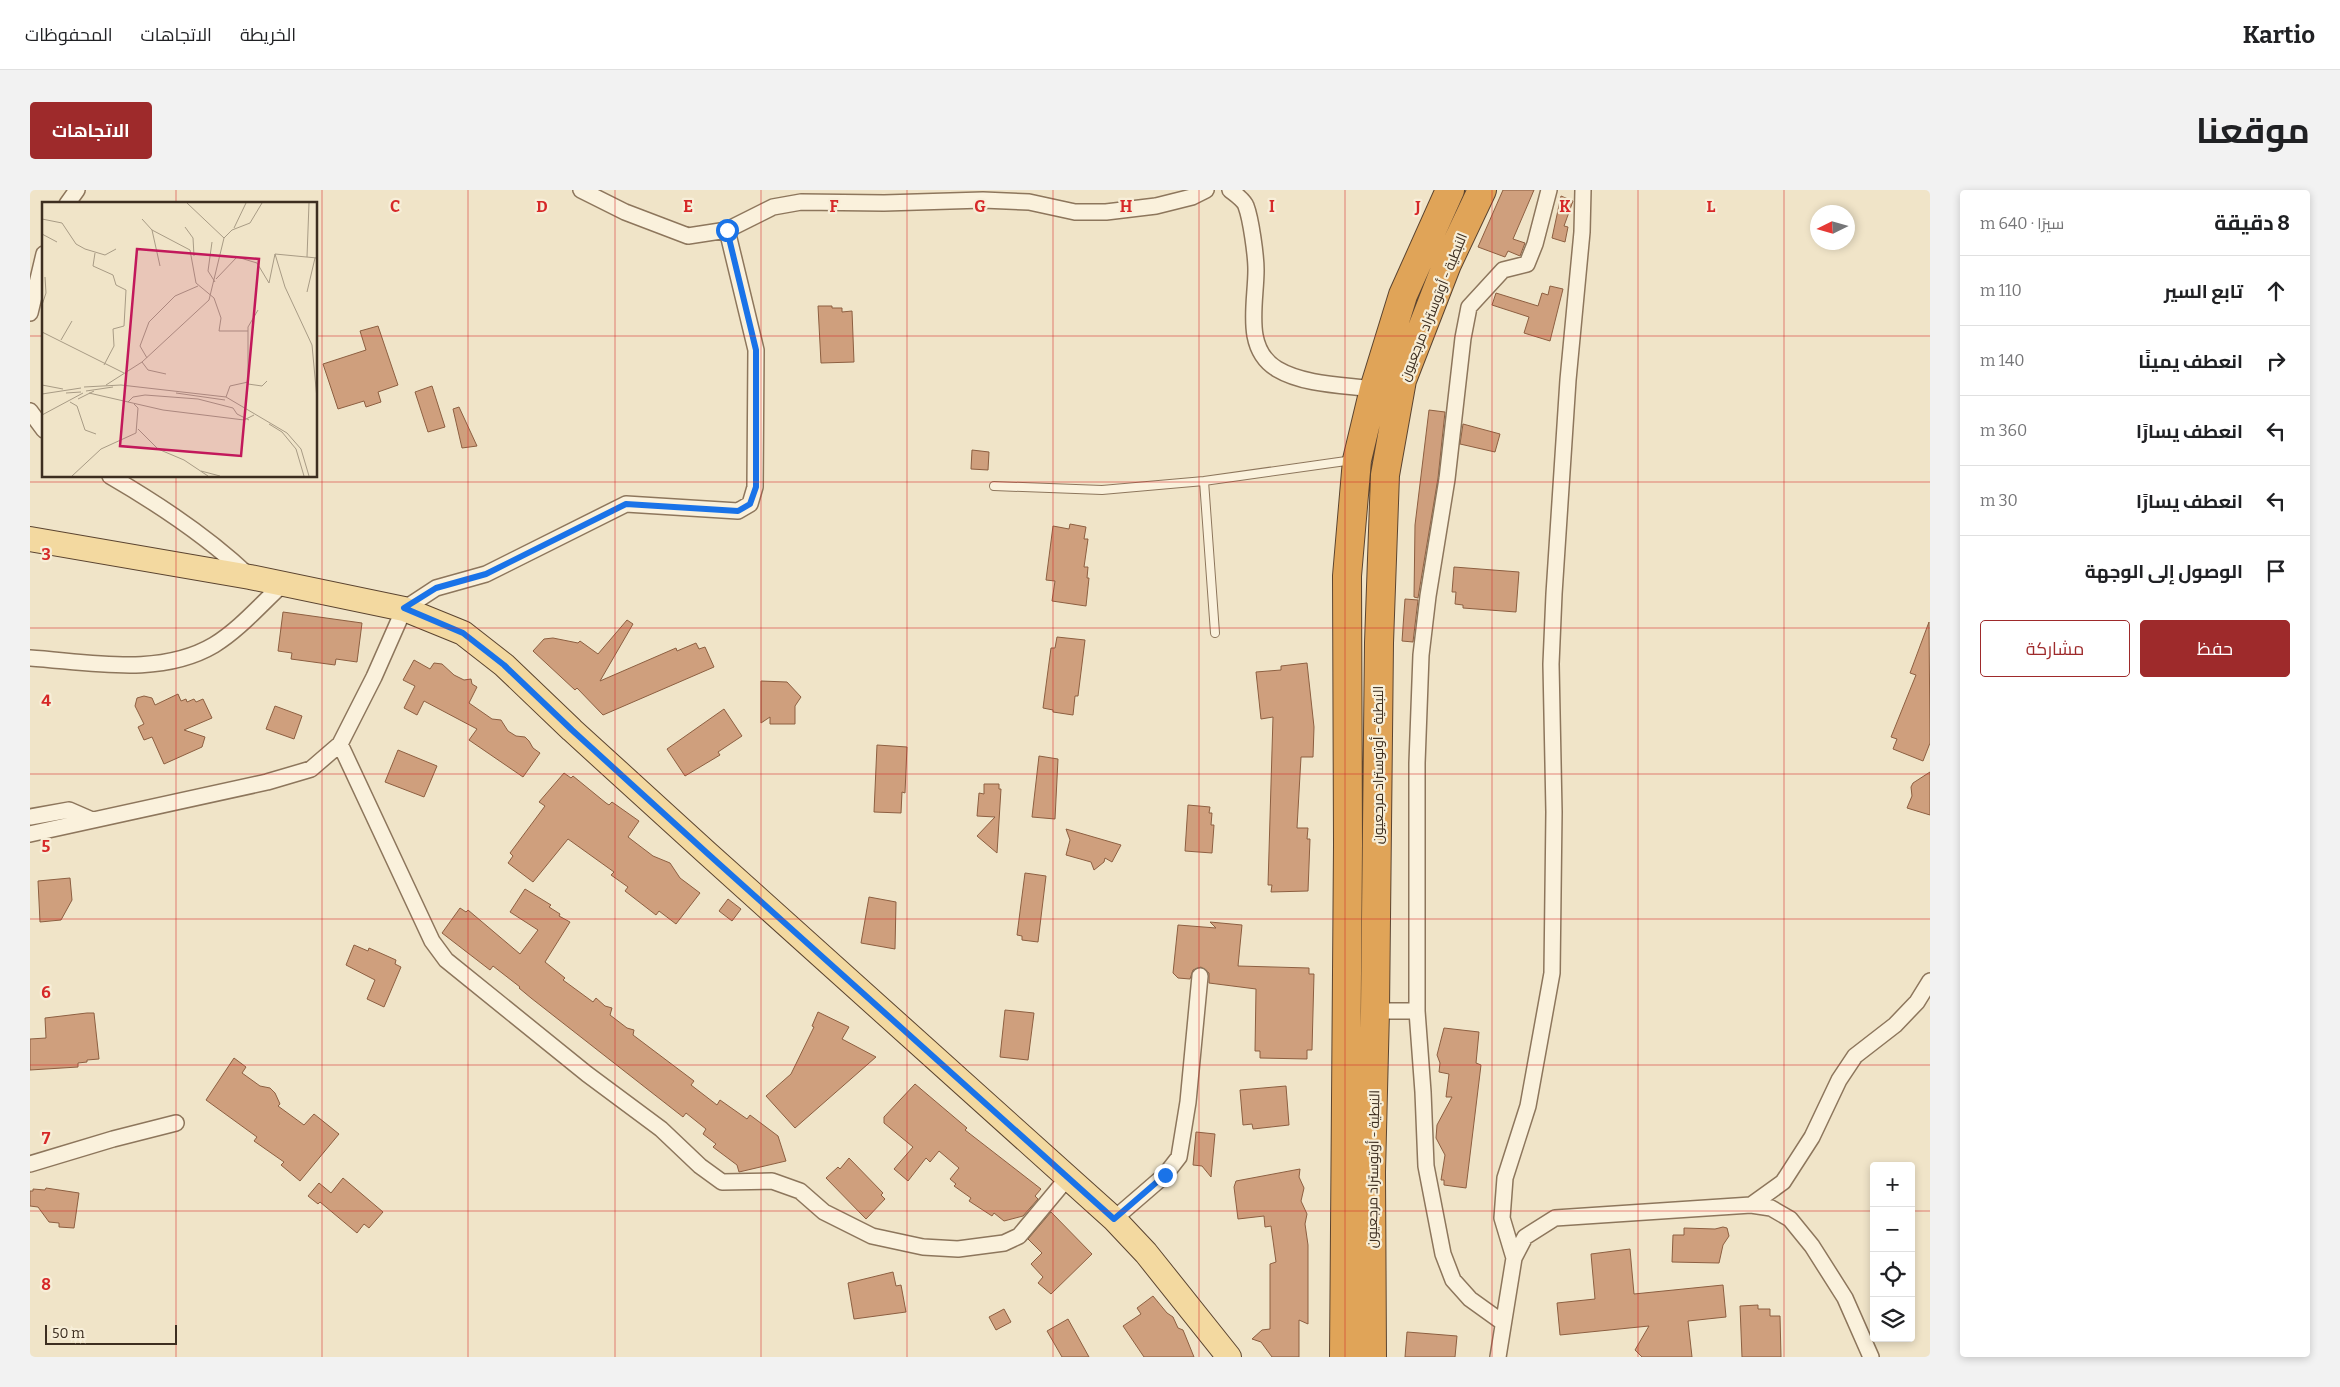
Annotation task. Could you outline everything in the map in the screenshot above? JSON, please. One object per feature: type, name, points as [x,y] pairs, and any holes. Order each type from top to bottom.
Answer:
[{"type":"highway","name":"النبطية - أوتوستراد مرجعيون","points":[[1344,1357],[1348,844],[1347,576],[1357,460],[1374,389],[1403,294],[1450,190]]},
{"type":"highway","name":"النبطية - أوتوستراد مرجعيون","points":[[1372,1357],[1371,1172],[1376,1011],[1379,643],[1385,475],[1402,380],[1446,264],[1482,190]]},
{"type":"main road","points":[[30,539],[250,577],[404,608],[463,633],[504,665],[693,840],[1069,1176],[1146,1253],[1229,1357]]},
{"type":"street","points":[[68,202],[77,190]]},
{"type":"street","points":[[581,190],[625,212],[688,236],[727,230],[773,207],[801,202],[884,204],[983,200],[1029,202],[1075,212],[1106,212],[1156,206],[1192,197],[1206,190]]},
{"type":"street","points":[[1230,190],[1246,205],[1256,269],[1254,329],[1258,348],[1266,361],[1279,370],[1310,380],[1374,389]]},
{"type":"street","points":[[1502,1322],[1470,1298],[1453,1280],[1443,1254],[1426,1166],[1424,1092],[1417,1011],[1417,763],[1421,655],[1436,538],[1447,479],[1463,338],[1469,308],[1503,270],[1527,264],[1535,244],[1548,190]]},
{"type":"street","points":[[1514,1258],[1502,1218],[1505,1178],[1528,1106],[1552,973],[1554,812],[1552,646],[1560,475],[1582,232],[1583,190]]},
{"type":"street","points":[[30,834],[276,780],[311,769],[340,744],[374,677],[404,608],[436,588],[486,574],[626,504],[738,511],[750,504],[756,487],[756,350],[727,230]]},
{"type":"street","points":[[30,312],[42,262]]},
{"type":"street","points":[[30,411],[42,427]]},
{"type":"street","points":[[113,478],[185,523],[220,548],[250,577]]},
{"type":"street","points":[[30,658],[138,665],[184,659],[214,644],[240,625],[283,584]]},
{"type":"street","points":[[340,744],[432,940],[446,960],[587,1074],[661,1129],[700,1166],[722,1182],[772,1181],[800,1191],[824,1212],[872,1236],[923,1247],[958,1249],[1004,1243],[1019,1236],[1069,1176]]},
{"type":"street","points":[[30,816],[70,810],[92,820]]},
{"type":"street","points":[[1114,1219],[1165,1175],[1179,1157],[1188,1102],[1200,976]]},
{"type":"street","points":[[1751,1205],[1783,1182],[1812,1136],[1839,1080],[1855,1056],[1895,1025],[1917,1002],[1930,981]]},
{"type":"street","points":[[1376,1011],[1417,1011]]},
{"type":"street","points":[[30,1164],[113,1139],[176,1123]]},
{"type":"street","points":[[1498,1357],[1502,1322],[1514,1258],[1525,1237],[1555,1218],[1751,1205],[1770,1208],[1790,1219],[1812,1246],[1845,1298],[1872,1357]]},
{"type":"lane","points":[[994,486],[1102,490],[1204,481],[1357,460]]},
{"type":"lane","points":[[1204,481],[1215,633]]},
{"type":"building","points":[[1503,190],[1534,190],[1513,239],[1525,243],[1520,256],[1508,251],[1505,257],[1478,247]]},
{"type":"building","points":[[1561,196],[1573,201],[1564,226],[1568,227],[1565,242],[1552,238]]},
{"type":"building","points":[[1550,286],[1563,289],[1550,341],[1524,333],[1529,317],[1492,305],[1496,293],[1538,306],[1542,293],[1548,295]]},
{"type":"building","points":[[818,306],[842,308],[842,312],[852,311],[854,362],[821,363]]},
{"type":"building","points":[[378,326],[398,385],[378,392],[381,402],[366,407],[364,401],[338,409],[323,364],[366,350],[360,331]]},
{"type":"building","points":[[432,386],[445,427],[428,432],[415,392]]},
{"type":"building","points":[[459,407],[477,446],[462,448],[453,409]]},
{"type":"building","points":[[1429,410],[1445,412],[1438,478],[1418,598],[1414,597],[1415,525]]},
{"type":"building","points":[[1463,424],[1500,434],[1495,452],[1460,444]]},
{"type":"building","points":[[972,450],[989,452],[988,470],[971,469]]},
{"type":"building","points":[[1070,524],[1086,527],[1084,539],[1088,539],[1084,567],[1088,567],[1087,578],[1089,578],[1086,606],[1052,601],[1055,581],[1046,580],[1053,526],[1069,529]]},
{"type":"building","points":[[1454,567],[1519,572],[1516,612],[1463,608],[1463,605],[1455,604],[1456,592],[1452,592]]},
{"type":"building","points":[[1405,599],[1418,600],[1413,642],[1402,641]]},
{"type":"building","points":[[283,612],[362,623],[357,662],[336,659],[335,665],[291,659],[292,653],[278,651]]},
{"type":"building","points":[[627,620],[633,624],[600,681],[676,648],[677,651],[696,643],[699,649],[705,647],[714,667],[603,715],[577,688],[575,690],[533,651],[544,639],[553,638],[578,643],[580,641],[598,654]]},
{"type":"building","points":[[1929,622],[1930,743],[1923,761],[1893,749],[1897,739],[1891,737],[1916,675],[1910,673]]},
{"type":"building","points":[[1057,637],[1085,640],[1078,696],[1075,696],[1073,715],[1053,712],[1053,710],[1043,708],[1051,648],[1055,648]]},
{"type":"building","points":[[414,660],[430,669],[434,663],[442,664],[454,675],[464,680],[471,679],[472,684],[477,687],[469,703],[492,719],[501,720],[508,731],[516,736],[525,737],[529,741],[533,748],[540,753],[523,777],[469,740],[477,729],[424,701],[417,715],[404,708],[415,686],[403,680]]},
{"type":"building","points":[[1307,663],[1314,727],[1313,757],[1301,757],[1297,828],[1308,828],[1307,839],[1310,839],[1308,891],[1271,892],[1272,885],[1268,885],[1273,717],[1261,719],[1256,672],[1281,670],[1281,666]]},
{"type":"building","points":[[761,681],[787,682],[801,697],[795,706],[795,724],[770,724],[770,717],[761,723]]},
{"type":"building","points":[[178,694],[181,701],[186,699],[187,702],[194,699],[196,702],[203,699],[212,718],[184,730],[205,737],[202,747],[164,764],[152,737],[144,740],[138,727],[144,724],[135,706],[137,698],[144,696],[152,698],[155,705]]},
{"type":"building","points":[[275,706],[302,716],[294,739],[266,729]]},
{"type":"building","points":[[724,709],[742,736],[718,752],[720,755],[685,776],[667,749]]},
{"type":"building","points":[[877,745],[907,747],[905,793],[902,792],[901,813],[874,812]]},
{"type":"building","points":[[398,750],[437,766],[424,797],[385,782]]},
{"type":"building","points":[[1039,756],[1058,759],[1055,819],[1032,817]]},
{"type":"building","points":[[1930,772],[1930,815],[1907,808],[1912,796],[1911,787],[1913,783]]},
{"type":"building","points":[[564,773],[571,778],[573,776],[609,805],[612,802],[639,821],[628,837],[653,856],[670,863],[680,878],[700,893],[676,924],[659,911],[656,915],[625,891],[628,887],[611,875],[614,872],[568,839],[533,882],[508,863],[513,856],[510,853],[545,806],[539,802]]},
{"type":"building","points":[[984,784],[999,784],[999,789],[1001,789],[997,853],[977,836],[995,817],[977,816],[979,793],[984,794]]},
{"type":"building","points":[[1188,805],[1210,807],[1209,813],[1212,813],[1211,825],[1214,825],[1212,853],[1185,851]]},
{"type":"building","points":[[1066,829],[1121,845],[1112,862],[1105,858],[1104,862],[1094,870],[1091,862],[1066,855],[1070,840]]},
{"type":"building","points":[[1025,873],[1046,876],[1038,942],[1022,940],[1022,936],[1017,935]]},
{"type":"building","points":[[70,878],[72,900],[61,920],[40,922],[38,881]]},
{"type":"building","points":[[525,889],[551,905],[549,907],[560,914],[559,916],[570,922],[545,962],[565,978],[563,980],[593,1002],[596,998],[605,1006],[612,1008],[610,1015],[627,1028],[634,1030],[633,1035],[694,1081],[691,1085],[717,1105],[720,1100],[747,1119],[750,1115],[778,1136],[786,1161],[739,1172],[737,1165],[713,1147],[716,1144],[703,1134],[706,1129],[686,1113],[683,1117],[493,966],[490,970],[442,933],[460,908],[466,912],[468,910],[520,954],[538,930],[510,912]]},
{"type":"building","points":[[869,897],[896,902],[895,949],[861,943]]},
{"type":"building","points":[[728,899],[741,909],[732,921],[719,911]]},
{"type":"building","points":[[1210,922],[1242,925],[1238,966],[1309,968],[1309,974],[1314,974],[1312,1050],[1307,1050],[1307,1059],[1260,1058],[1260,1051],[1255,1051],[1256,989],[1209,983],[1209,973],[1201,967],[1193,970],[1190,979],[1178,978],[1173,973],[1178,925],[1216,928]]},
{"type":"building","points":[[354,945],[368,951],[369,948],[396,960],[395,964],[401,967],[384,1007],[367,999],[375,980],[346,965]]},
{"type":"building","points":[[1005,1010],[1034,1013],[1028,1060],[1000,1057]]},
{"type":"building","points":[[818,1012],[849,1027],[842,1039],[876,1057],[795,1128],[766,1096],[791,1074],[814,1027],[812,1026]]},
{"type":"building","points":[[94,1013],[99,1059],[78,1063],[78,1067],[30,1070],[30,1039],[46,1038],[45,1018]]},
{"type":"building","points":[[1444,1028],[1479,1032],[1476,1063],[1481,1065],[1466,1188],[1444,1185],[1444,1180],[1441,1180],[1445,1155],[1436,1138],[1437,1125],[1452,1097],[1446,1097],[1449,1074],[1439,1072],[1440,1063],[1437,1055]]},
{"type":"building","points":[[234,1058],[246,1067],[242,1073],[260,1086],[270,1088],[275,1093],[280,1104],[278,1106],[304,1125],[314,1114],[339,1134],[300,1181],[281,1165],[284,1162],[254,1141],[257,1137],[206,1100]]},
{"type":"building","points":[[915,1084],[967,1128],[965,1130],[1041,1189],[1035,1196],[1038,1199],[1023,1216],[1004,1221],[994,1213],[992,1216],[969,1201],[971,1198],[954,1186],[956,1184],[950,1179],[959,1168],[939,1151],[930,1162],[926,1158],[908,1181],[894,1169],[913,1147],[884,1123],[884,1117]]},
{"type":"building","points":[[1286,1086],[1289,1125],[1253,1129],[1252,1124],[1243,1125],[1240,1090]]},
{"type":"building","points":[[1196,1132],[1215,1134],[1211,1177],[1202,1166],[1193,1165]]},
{"type":"building","points":[[849,1158],[883,1193],[881,1195],[885,1199],[866,1219],[826,1178],[838,1167],[840,1169]]},
{"type":"building","points":[[1300,1169],[1299,1177],[1304,1188],[1301,1201],[1307,1214],[1305,1224],[1308,1245],[1308,1324],[1299,1320],[1299,1357],[1272,1357],[1261,1342],[1252,1339],[1262,1330],[1270,1329],[1270,1264],[1276,1262],[1271,1226],[1265,1227],[1264,1216],[1238,1219],[1234,1187],[1236,1181]]},
{"type":"building","points":[[343,1178],[383,1212],[369,1228],[364,1224],[357,1233],[320,1202],[318,1204],[308,1196],[319,1183],[331,1193]]},
{"type":"building","points":[[46,1188],[79,1193],[74,1228],[59,1227],[59,1223],[49,1222],[38,1207],[30,1206],[30,1191],[33,1191],[33,1189],[45,1190]]},
{"type":"building","points":[[1051,1212],[1092,1254],[1051,1294],[1038,1283],[1043,1277],[1031,1264],[1042,1253],[1028,1239]]},
{"type":"building","points":[[1684,1228],[1715,1229],[1727,1228],[1729,1236],[1723,1245],[1719,1263],[1672,1262],[1673,1235],[1684,1235]]},
{"type":"building","points":[[1630,1249],[1634,1294],[1723,1285],[1726,1317],[1688,1321],[1692,1357],[1642,1357],[1635,1350],[1649,1326],[1560,1335],[1557,1303],[1595,1299],[1591,1254]]},
{"type":"building","points":[[893,1272],[896,1286],[901,1285],[906,1312],[854,1319],[848,1283]]},
{"type":"building","points":[[1153,1296],[1167,1313],[1173,1317],[1178,1328],[1183,1330],[1194,1357],[1144,1357],[1123,1326],[1141,1314],[1137,1308]]},
{"type":"building","points":[[1758,1305],[1758,1309],[1770,1309],[1770,1316],[1780,1316],[1781,1357],[1742,1357],[1740,1306]]},
{"type":"building","points":[[1004,1309],[1011,1322],[996,1330],[989,1317]]},
{"type":"building","points":[[1068,1319],[1089,1357],[1062,1357],[1047,1331]]},
{"type":"building","points":[[1407,1332],[1457,1336],[1455,1357],[1405,1357]]},
{"type":"route","points":[[727,230],[748,324],[756,350],[754,479],[756,487],[750,504],[738,511],[626,504],[486,574],[436,588],[404,608],[463,633],[504,665],[707,853],[1069,1176],[1114,1219],[1165,1175]]}]
